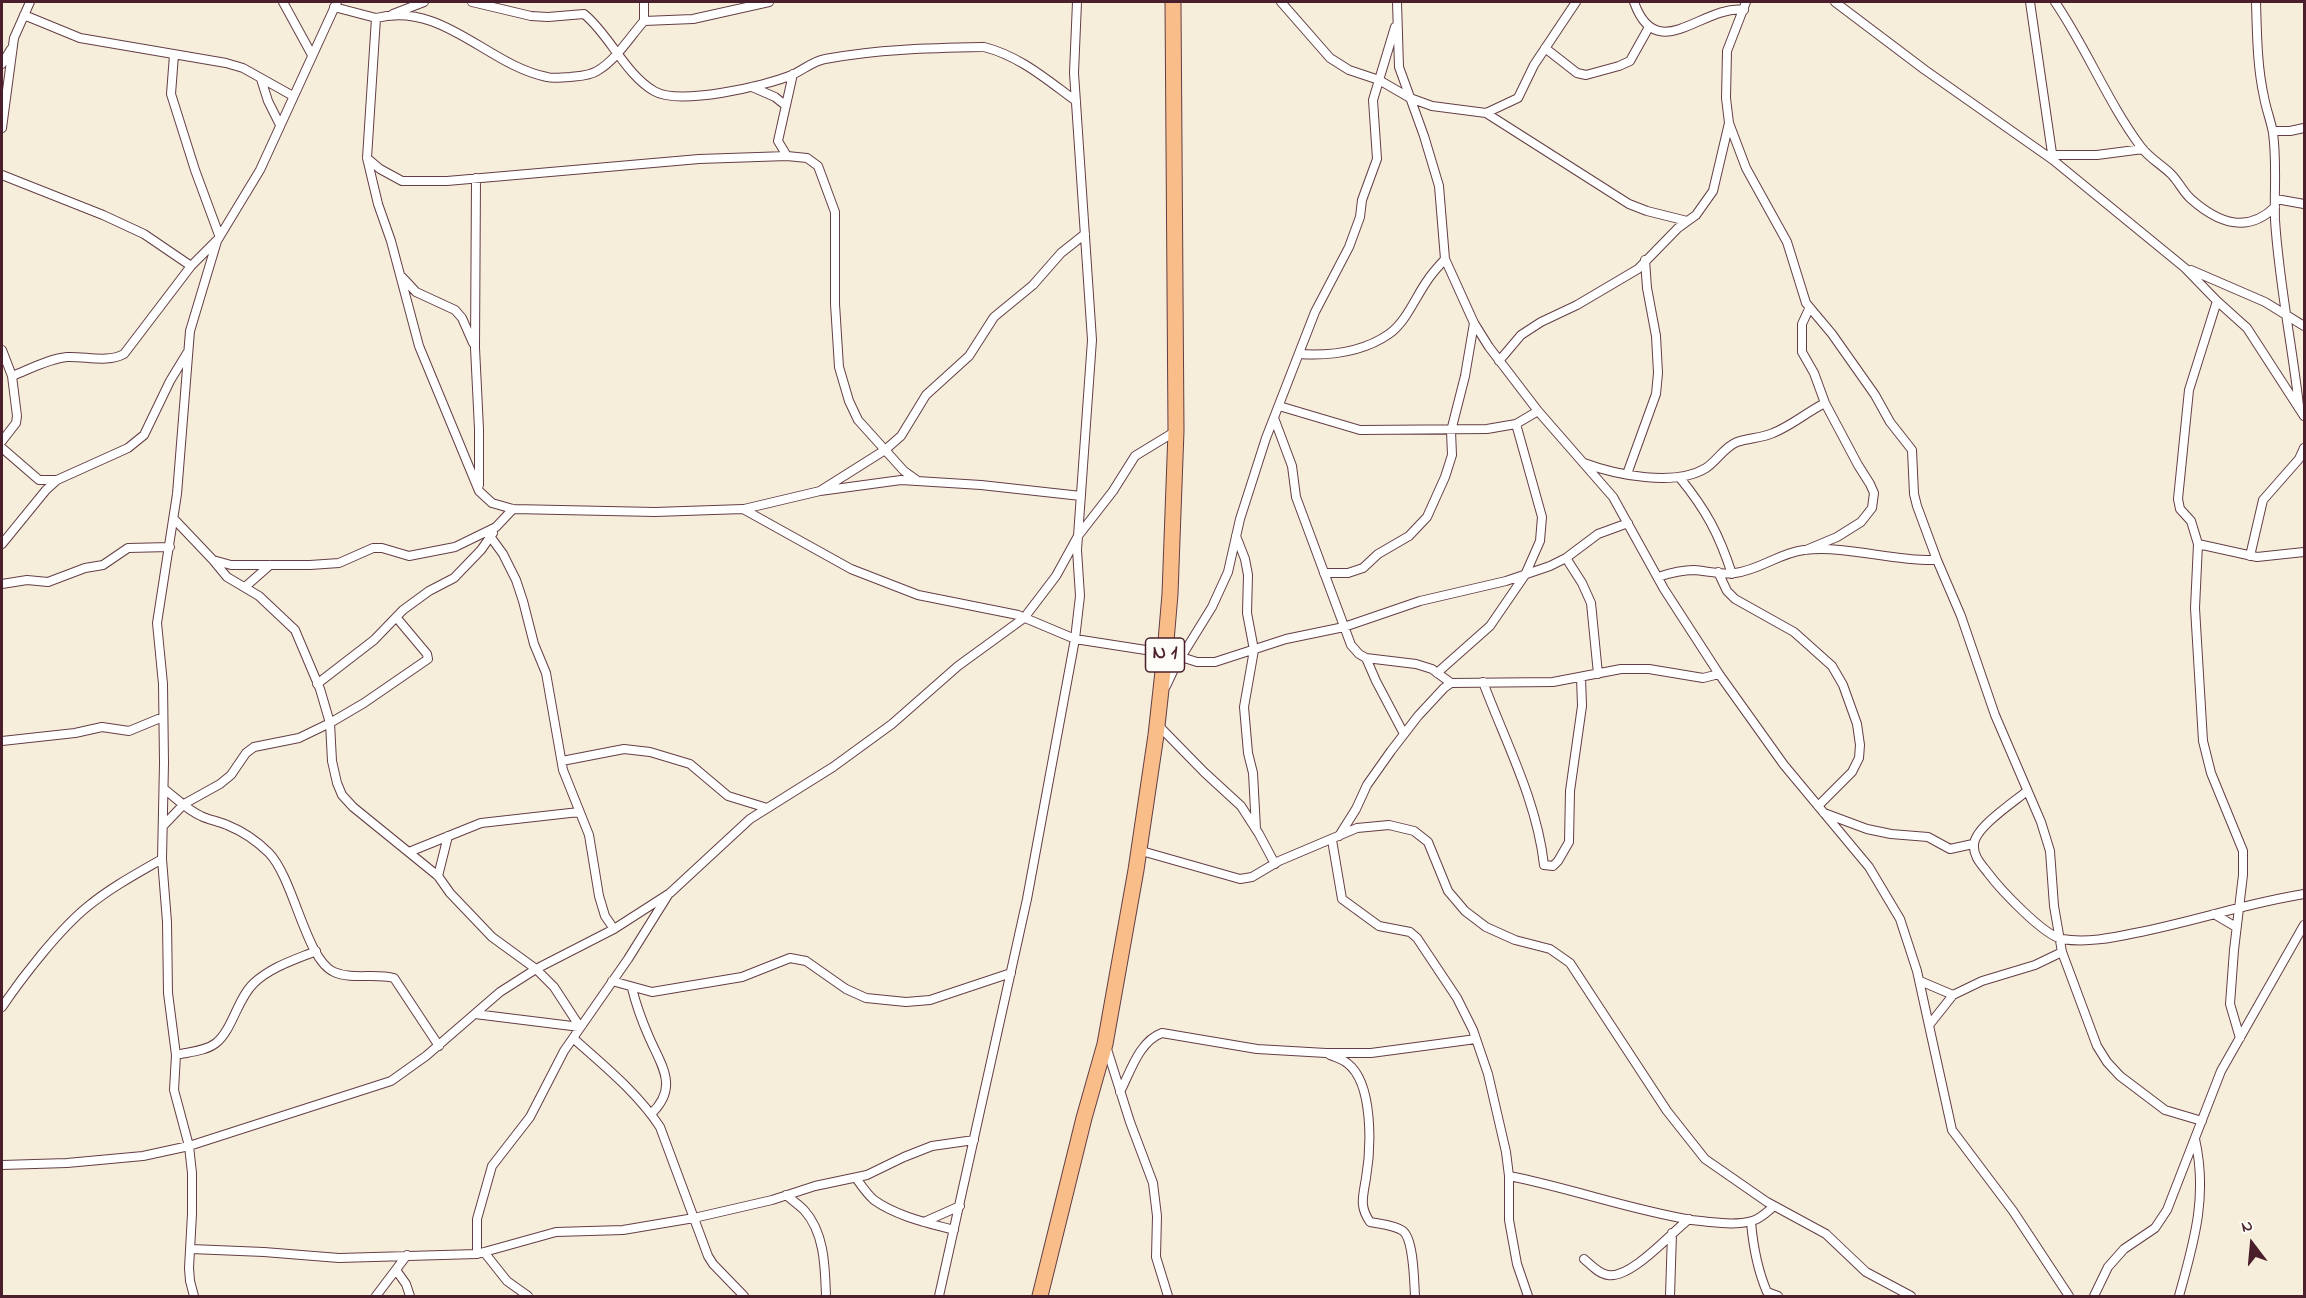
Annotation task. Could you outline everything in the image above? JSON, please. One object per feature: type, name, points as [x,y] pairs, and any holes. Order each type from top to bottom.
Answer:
[{"type":"highway","name":"N 1","points":[[1040,1296],[1105,1044],[1138,850],[1165,653],[1170,594],[1176,431],[1173,2]]},
{"type":"street","points":[[2,128],[14,38],[30,2]]},
{"type":"street","points":[[283,2],[312,55]]},
{"type":"street","points":[[12,376],[44,362],[65,358],[114,358],[124,354],[191,266],[218,238],[260,170],[335,4],[376,18],[424,2]]},
{"type":"street","points":[[472,2],[500,5],[531,16],[584,14],[599,29],[616,53],[648,86],[665,96],[682,98],[752,87],[793,74],[821,60],[833,58],[872,53],[984,48],[1000,51],[1025,64],[1076,101]]},
{"type":"street","points":[[393,14],[433,22],[459,33],[513,66],[548,78],[582,76],[594,73],[607,64],[644,21],[644,2]]},
{"type":"street","points":[[644,21],[693,19],[770,2]]},
{"type":"street","points":[[939,1296],[1027,899],[1075,639],[1080,596],[1078,536],[1092,340],[1074,73],[1077,2]]},
{"type":"street","points":[[1281,2],[1330,58],[1349,70],[1378,80],[1410,98],[1432,106],[1486,113],[1629,204],[1687,221]]},
{"type":"street","points":[[1397,2],[1399,67],[1439,186],[1445,259],[1474,323],[1499,361],[1538,411],[1613,497],[1658,577],[1719,674],[1784,765],[1869,867],[1900,919],[1920,981],[1952,1130],[2013,1211],[2069,1296]]},
{"type":"street","points":[[1486,113],[1518,98],[1534,66],[1576,2]]},
{"type":"street","points":[[1634,2],[1648,27],[1669,32],[1693,25],[1728,9],[1745,6]]},
{"type":"street","points":[[1835,2],[1924,70],[2053,158],[2186,268],[2247,328],[2302,413]]},
{"type":"street","points":[[2030,2],[2053,158]]},
{"type":"street","points":[[2055,2],[2081,42],[2113,105],[2143,149],[2172,175],[2190,198],[2227,221],[2254,223],[2266,216],[2276,203]]},
{"type":"street","points":[[2256,2],[2263,97],[2273,131],[2284,314],[2291,340],[2302,413]]},
{"type":"street","points":[[1745,6],[1727,51],[1726,98],[1729,123],[1746,168],[1786,242],[1809,309],[1832,334],[1875,395],[1890,422],[1912,450],[1914,494],[1937,560],[1961,616],[1995,716],[2050,851],[2054,906],[2062,952],[2097,1046],[2120,1076],[2165,1110],[2202,1121]]},
{"type":"street","points":[[24,15],[80,38],[226,63],[243,68],[293,96]]},
{"type":"street","points":[[376,18],[367,158],[378,204],[419,346],[479,491],[492,503],[513,509],[655,512],[743,509],[820,491],[872,483],[918,482],[981,485],[1081,496]]},
{"type":"street","points":[[1160,698],[1181,657],[1212,607],[1228,572],[1236,536],[1274,417],[1315,312],[1349,247],[1360,217],[1362,200],[1377,159],[1373,100],[1397,21]]},
{"type":"street","points":[[1545,48],[1576,73],[1586,75],[1630,61],[1648,27]]},
{"type":"street","points":[[2,64],[13,45]]},
{"type":"street","points":[[174,55],[171,94],[218,238],[190,331],[174,519],[157,623],[164,717],[162,860],[167,922],[168,993],[176,1055],[174,1090],[189,1146],[192,1173],[189,1268],[194,1296]]},
{"type":"street","points":[[787,156],[778,141],[793,74]]},
{"type":"street","points":[[261,79],[268,101],[280,125]]},
{"type":"street","points":[[752,87],[775,97],[785,105]]},
{"type":"street","points":[[1499,361],[1521,335],[1638,269],[1645,260],[1696,215],[1713,191],[1729,123]]},
{"type":"street","points":[[2273,131],[2304,128]]},
{"type":"street","points":[[2053,158],[2143,149]]},
{"type":"street","points":[[367,158],[380,169],[402,181],[447,181],[699,159],[787,156],[807,158],[818,166],[835,212],[835,304],[839,367],[849,401],[858,420],[904,471],[918,482]]},
{"type":"street","points":[[2,175],[103,215],[144,234],[191,266]]},
{"type":"street","points":[[476,178],[475,348],[479,491]]},
{"type":"street","points":[[2276,203],[2304,204]]},
{"type":"street","points":[[820,491],[885,450],[901,436],[926,395],[969,356],[994,317],[1033,285],[1061,253],[1085,234]]},
{"type":"street","points":[[1299,354],[1321,356],[1338,354],[1363,347],[1390,334],[1406,315],[1427,280],[1445,259]]},
{"type":"street","points":[[1627,474],[1656,394],[1658,373],[1656,336],[1647,288],[1645,260]]},
{"type":"street","points":[[2186,268],[2265,302],[2304,326]]},
{"type":"street","points":[[400,275],[416,292],[455,310],[462,318],[475,348]]},
{"type":"street","points":[[2217,301],[2189,390],[2178,490],[2179,505],[2190,521],[2198,544],[2195,608],[2204,741],[2211,773],[2243,851],[2243,875],[2230,1004],[2240,1038]]},
{"type":"street","points":[[1806,550],[1837,537],[1861,522],[1868,516],[1874,494],[1825,403],[1814,374],[1802,352],[1802,324],[1809,309]]},
{"type":"street","points":[[1324,573],[1348,573],[1363,568],[1377,554],[1409,536],[1427,517],[1452,455],[1451,431],[1474,323]]},
{"type":"street","points":[[1469,350],[1489,347]]},
{"type":"street","points":[[2,350],[12,376],[17,416],[16,423],[2,441]]},
{"type":"street","points":[[2,448],[5,458],[39,480],[57,480],[128,448],[144,435],[188,350]]},
{"type":"street","points":[[1581,462],[1609,472],[1680,478],[1708,467],[1736,442],[1773,434],[1825,403]]},
{"type":"street","points":[[1279,406],[1360,430],[1487,429],[1516,423],[1538,411]]},
{"type":"street","points":[[1274,417],[1292,466],[1296,497],[1351,645],[1366,658],[1416,664],[1437,673],[1451,683]]},
{"type":"street","points":[[1437,673],[1490,626],[1525,575],[1540,541],[1542,517],[1516,423]]},
{"type":"street","points":[[2,1165],[67,1163],[143,1156],[189,1146],[392,1081],[439,1046],[500,992],[536,969],[614,929],[670,893],[750,819],[833,767],[892,724],[958,666],[1024,618],[1056,576],[1078,536],[1113,491],[1135,456],[1176,431]]},
{"type":"street","points":[[2250,556],[2263,500],[2299,459],[2304,448]]},
{"type":"street","points":[[1680,478],[1713,524],[1732,574]]},
{"type":"street","points":[[2,544],[57,480]]},
{"type":"street","points":[[213,560],[231,565],[339,563],[373,548],[382,548],[409,556],[455,547],[488,534],[513,509]]},
{"type":"street","points":[[743,509],[852,568],[918,595],[987,607],[1024,618],[1075,639],[1165,653]]},
{"type":"street","points":[[174,519],[227,577],[266,602],[295,630],[330,723],[332,761],[342,795],[353,807],[438,876],[450,893],[492,937],[536,969],[554,987],[580,1027]]},
{"type":"street","points":[[1181,657],[1197,662],[1215,662],[1286,639],[1344,627],[1395,608],[1525,575],[1566,558],[1598,534],[1628,523]]},
{"type":"street","points":[[317,684],[374,640],[396,617],[429,591],[454,578],[481,550],[488,534]]},
{"type":"street","points":[[488,534],[503,554],[512,572],[523,601],[534,644],[546,673],[562,761],[589,835],[599,896],[605,916],[614,929]]},
{"type":"street","points":[[1236,536],[1245,559],[1248,575],[1247,613],[1254,650],[1244,707],[1244,723],[1253,773],[1256,829]]},
{"type":"street","points":[[2198,544],[2257,557],[2304,552]]},
{"type":"street","points":[[2,584],[27,580],[48,582],[85,568],[102,565],[128,548],[170,547]]},
{"type":"street","points":[[1658,577],[1691,570],[1732,574],[1759,567],[1790,553],[1806,550],[1852,551],[1919,561],[1937,560]]},
{"type":"street","points":[[1566,558],[1592,603],[1598,674]]},
{"type":"street","points":[[245,587],[270,565]]},
{"type":"street","points":[[1718,572],[1727,591],[1735,599],[1794,632],[1832,666],[1843,685],[1857,724],[1859,758],[1852,772],[1820,809]]},
{"type":"street","points":[[163,826],[184,804],[220,784],[231,775],[246,753],[254,747],[299,738],[330,723],[364,703],[428,659],[427,654],[396,617]]},
{"type":"street","points":[[1366,658],[1404,734]]},
{"type":"street","points":[[1528,1296],[1517,1264],[1509,1220],[1509,1176],[1488,1074],[1476,1039],[1457,998],[1417,938],[1410,933],[1379,926],[1342,899],[1336,838],[1356,809],[1367,785],[1404,734],[1451,683],[1553,682],[1621,669],[1649,669],[1703,678],[1719,674]]},
{"type":"street","points":[[1483,682],[1522,780],[1538,828],[1544,865],[1548,867],[1558,861],[1569,842],[1570,791],[1582,706],[1581,677]]},
{"type":"street","points":[[2,741],[75,733],[102,727],[129,731],[164,717]]},
{"type":"street","points":[[1157,723],[1204,772],[1241,806],[1275,864]]},
{"type":"street","points":[[562,761],[624,750],[650,752],[690,764],[728,796],[767,808]]},
{"type":"street","points":[[164,789],[201,816],[238,830],[270,855],[284,873],[324,966],[336,973],[394,978],[439,1046]]},
{"type":"street","points":[[2027,791],[1984,826],[1973,844],[1976,857],[2003,894],[2033,920],[2060,939],[2105,939],[2177,925],[2239,907],[2304,894]]},
{"type":"street","points":[[1820,809],[1867,829],[1891,834],[1928,837],[1950,849],[1973,844]]},
{"type":"street","points":[[409,852],[481,823],[579,812]]},
{"type":"street","points":[[1138,850],[1240,879],[1252,877],[1275,864],[1357,828],[1389,825],[1414,831],[1428,842],[1448,891],[1465,911],[1486,927],[1515,940],[1550,949],[1570,963],[1667,1111],[1705,1159],[1774,1206],[1826,1234],[1866,1272],[1911,1296]]},
{"type":"street","points":[[438,876],[448,836]]},
{"type":"street","points":[[2,1006],[30,970],[85,908],[111,889],[162,860]]},
{"type":"street","points":[[528,1296],[507,1281],[480,1253],[477,1219],[492,1166],[530,1117],[573,1038],[670,893]]},
{"type":"street","points":[[2214,914],[2236,927]]},
{"type":"street","points":[[2094,1296],[2108,1267],[2124,1249],[2155,1228],[2167,1210],[2221,1071],[2304,925]]},
{"type":"street","points":[[176,1055],[197,1051],[216,1043],[225,1033],[238,1005],[252,985],[279,966],[316,951]]},
{"type":"street","points":[[1930,1024],[1953,995],[1982,981],[2035,965],[2062,952]]},
{"type":"street","points":[[612,981],[652,992],[742,977],[789,958],[806,961],[846,989],[866,998],[906,1002],[930,1000],[1011,973]]},
{"type":"street","points":[[1920,981],[1953,995]]},
{"type":"street","points":[[632,988],[637,1007],[667,1079],[663,1102],[651,1114]]},
{"type":"street","points":[[475,1014],[580,1027]]},
{"type":"street","points":[[1120,1092],[1137,1058],[1150,1040],[1162,1034],[1257,1049],[1326,1053],[1371,1053],[1476,1039]]},
{"type":"street","points":[[573,1038],[633,1093],[660,1127],[713,1264],[744,1296]]},
{"type":"street","points":[[1105,1044],[1153,1183],[1157,1216],[1156,1257],[1168,1296]]},
{"type":"street","points":[[1326,1053],[1347,1063],[1356,1074],[1365,1095],[1369,1118],[1369,1148],[1361,1204],[1370,1222],[1402,1231],[1407,1236],[1411,1249],[1415,1296]]},
{"type":"street","points":[[2179,1296],[2201,1203],[2200,1163],[2195,1138]]},
{"type":"street","points":[[191,1249],[339,1258],[480,1253],[556,1232],[622,1230],[694,1218],[815,1186],[867,1175],[904,1156],[932,1146],[974,1140]]},
{"type":"street","points":[[1509,1176],[1670,1216],[1712,1223],[1751,1222],[1774,1206]]},
{"type":"street","points":[[856,1178],[872,1198],[886,1207],[924,1222],[954,1230]]},
{"type":"street","points":[[786,1195],[804,1209],[819,1237],[825,1263],[826,1296]]},
{"type":"street","points":[[924,1222],[960,1206]]},
{"type":"street","points":[[1670,1216],[1673,1231],[1670,1296]]},
{"type":"street","points":[[1584,1259],[1602,1274],[1617,1275],[1644,1260],[1673,1231],[1689,1219]]},
{"type":"street","points":[[1751,1222],[1752,1239],[1763,1283],[1767,1292],[1778,1296]]},
{"type":"street","points":[[376,1296],[407,1255]]},
{"type":"street","points":[[396,1270],[406,1284],[410,1296]]},
{"type":"street","points":[[1889,1285],[1892,1296]]}]
